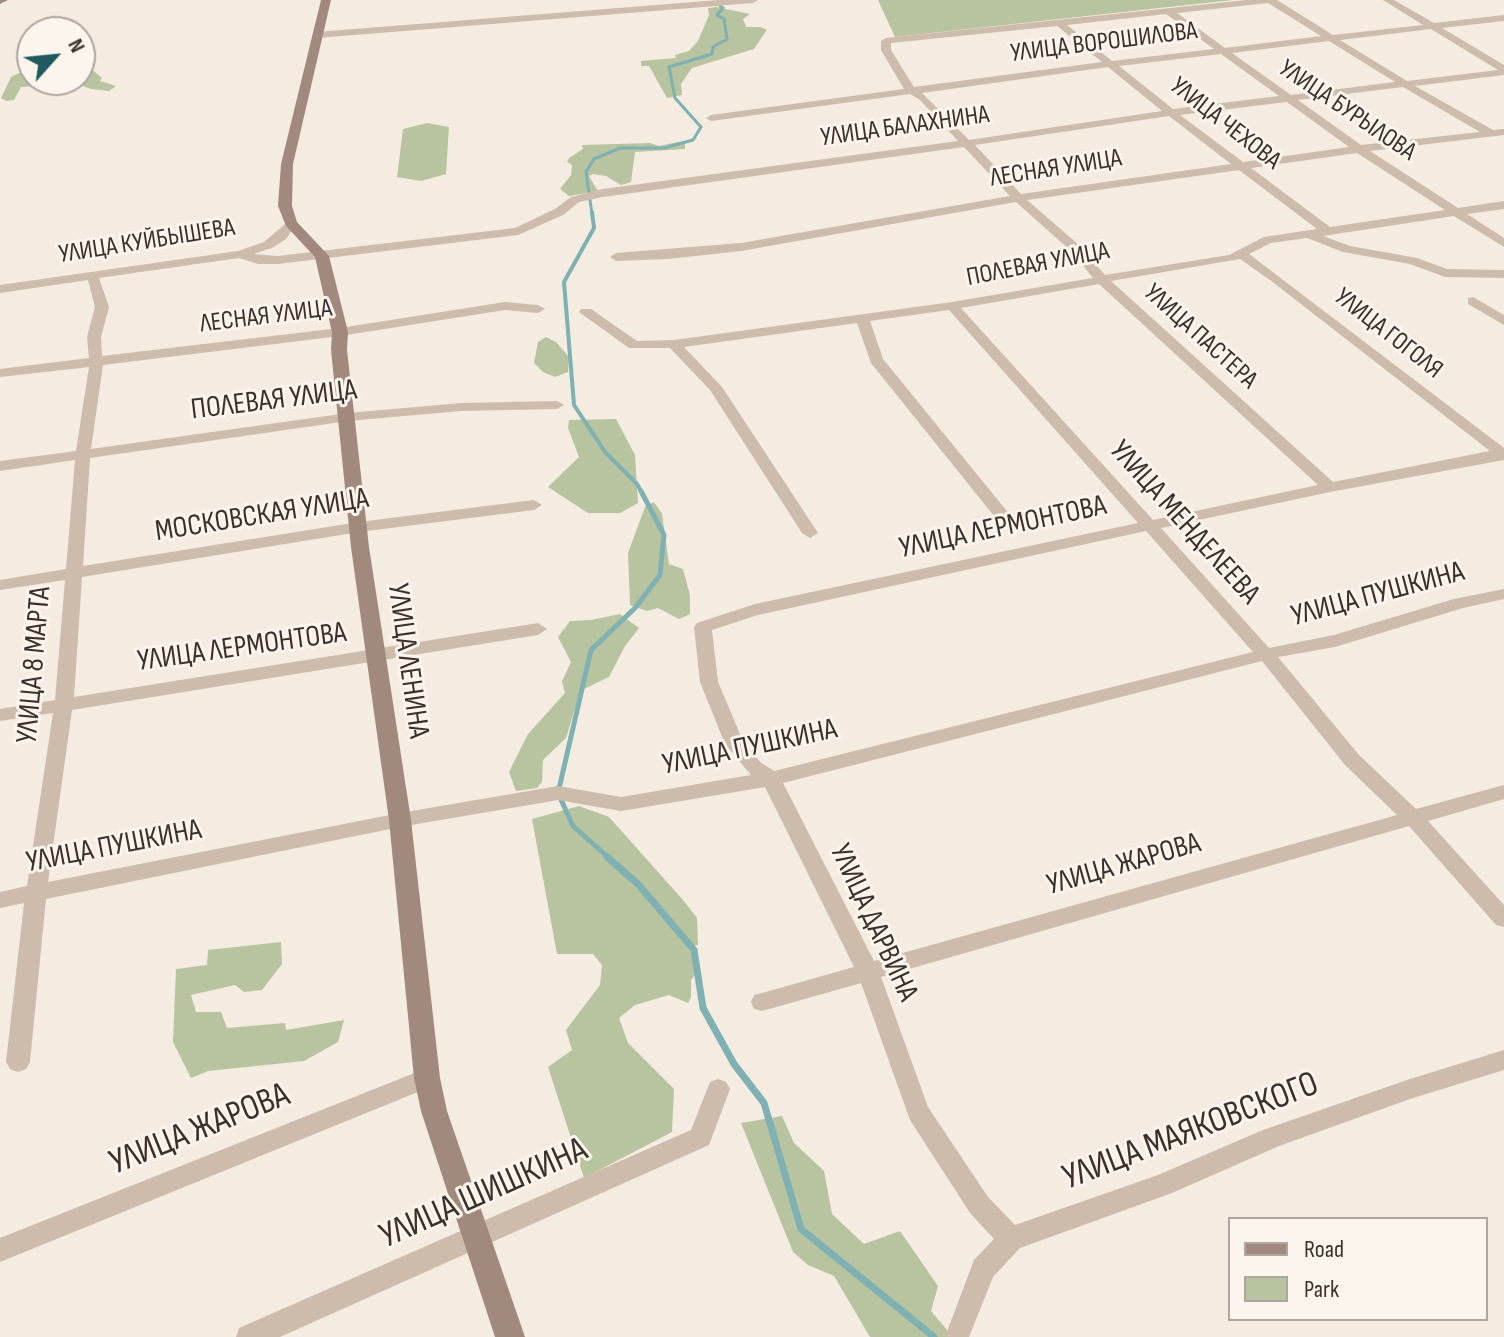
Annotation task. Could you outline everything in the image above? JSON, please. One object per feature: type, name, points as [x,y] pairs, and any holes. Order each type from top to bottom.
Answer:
[{"type":"street","points":[[291,223],[285,204],[287,164],[326,0]]},
{"type":"street","points":[[317,35],[753,0]]},
{"type":"street","points":[[1059,23],[1271,0],[1406,85],[1500,135]]},
{"type":"street","points":[[1388,0],[1504,71]]},
{"type":"street","name":"УЛИЦА БУРЫЛОВА","points":[[1168,11],[1359,149],[1504,243]]},
{"type":"street","name":"УЛИЦА ВОРОШИЛОВА","points":[[711,118],[1110,64],[1504,18]]},
{"type":"street","name":"УЛИЦА ПАСТЕРА","points":[[1059,23],[886,41],[886,50],[910,90],[924,98],[1018,198],[1075,248],[1102,280],[1330,487]]},
{"type":"street","name":"УЛИЦА ЧЕХОВА","points":[[1059,23],[1171,113],[1326,230]]},
{"type":"street","name":"УЛИЦА БАЛАХНИНА","points":[[240,254],[258,260],[322,256],[518,231],[559,212],[575,199],[603,193],[1171,113],[1504,71]]},
{"type":"street","name":"ЛЕСНАЯ УЛИЦА","points":[[616,257],[741,247],[1018,198],[1359,149],[1500,135]]},
{"type":"street","name":"ПОЛЕВАЯ УЛИЦА","points":[[586,312],[634,345],[674,344],[952,306],[1121,274],[1232,258],[1268,240],[1504,205]]},
{"type":"street","name":"УЛИЦА КУЙБЫШЕВА","points":[[0,289],[240,254],[268,245],[282,236],[291,223]]},
{"type":"street","name":"УЛИЦА ЛЕНИНА","points":[[291,223],[322,256],[340,332],[339,350],[359,527],[400,820],[427,1078],[434,1111],[510,1337]]},
{"type":"street","points":[[1308,234],[1347,249],[1413,261],[1445,273],[1504,274]]},
{"type":"street","name":"УЛИЦА ГОГОЛЯ","points":[[1241,254],[1504,454]]},
{"type":"street","name":"УЛИЦА 8 МАРТА","points":[[18,1062],[36,893],[64,702],[71,576],[83,453],[96,363],[94,337],[102,307],[98,287],[91,275]]},
{"type":"street","points":[[1473,301],[1504,321]]},
{"type":"street","name":"ЛЕСНАЯ УЛИЦА","points":[[0,373],[340,332],[505,306],[538,309]]},
{"type":"street","name":"УЛИЦА МЕНДЕЛЕЕВА","points":[[952,306],[1267,656],[1352,760],[1412,817],[1504,919]]},
{"type":"street","points":[[863,320],[876,360],[954,461],[1000,513]]},
{"type":"street","points":[[674,344],[715,387],[810,533]]},
{"type":"street","name":"ПОЛЕВАЯ УЛИЦА","points":[[0,466],[348,417],[461,407],[557,405]]},
{"type":"street","name":"УЛИЦА ЛЕРМОНТОВА","points":[[703,627],[755,610],[1330,487],[1504,454]]},
{"type":"street","name":"МОСКОВСКАЯ УЛИЦА","points":[[0,585],[71,576],[359,527],[534,505]]},
{"type":"street","name":"УЛИЦА ПУШКИНА","points":[[0,900],[400,820],[558,793],[621,804],[771,779],[1335,641],[1460,603],[1504,594]]},
{"type":"street","name":"УЛИЦА ДАРВИНА","points":[[703,627],[709,682],[735,744],[753,767],[771,779],[868,972],[918,1112],[979,1205],[1011,1239]]},
{"type":"street","name":"УЛИЦА ЛЕРМОНТОВА","points":[[0,715],[64,702],[376,657],[538,629]]},
{"type":"street","name":"УЛИЦА ЖАРОВА","points":[[762,1002],[1504,792]]},
{"type":"street","name":"УЛИЦА МАЯКОВСКОГО","points":[[957,1334],[983,1269],[1011,1239],[1163,1185],[1272,1138],[1410,1089],[1504,1060]]},
{"type":"street","name":"УЛИЦА ЖАРОВА","points":[[0,1250],[427,1078]]},
{"type":"street","name":"УЛИЦА ШИШКИНА","points":[[249,1337],[700,1137],[718,1089]]},
{"type":"green space","points":[[878,0],[1233,0],[895,37]]},
{"type":"green space","points":[[708,8],[750,14],[743,19],[746,27],[767,30],[754,49],[692,68],[681,84],[682,95],[667,98],[649,66],[641,66],[641,61],[676,58],[675,55],[689,51],[698,41],[709,15]]},
{"type":"green space","points":[[96,73],[102,78],[100,81],[116,86],[109,91],[96,90]]},
{"type":"green space","points":[[16,74],[16,96],[14,100],[6,101],[1,98],[11,77]]},
{"type":"green space","points":[[427,123],[449,127],[446,174],[421,181],[397,177],[403,129]]},
{"type":"green space","points":[[678,142],[685,144],[685,149],[635,152],[631,182],[621,185],[606,176],[593,174],[589,176],[598,191],[569,196],[560,189],[571,175],[572,165],[567,162],[569,158],[583,149],[582,145],[650,143],[659,146]]},
{"type":"green space","points":[[546,337],[556,342],[569,357],[568,372],[555,377],[543,372],[534,363],[538,342]]},
{"type":"green space","points":[[616,419],[635,455],[638,503],[620,513],[588,513],[548,487],[579,457],[568,428],[569,420]]},
{"type":"green space","points":[[654,502],[662,514],[669,564],[683,569],[690,595],[690,614],[679,619],[658,608],[647,611],[630,605],[628,553],[645,507]]},
{"type":"green space","points":[[620,614],[639,628],[625,646],[609,677],[580,691],[566,738],[543,760],[542,782],[537,788],[516,791],[509,772],[528,734],[565,693],[562,681],[571,662],[558,637],[570,621]]},
{"type":"green space","points":[[579,806],[609,817],[683,900],[697,918],[698,945],[687,947],[693,955],[696,974],[691,980],[688,1003],[669,995],[635,1005],[619,1018],[628,1043],[674,1089],[672,1132],[584,1178],[548,1067],[572,1050],[566,1030],[600,985],[602,965],[593,954],[557,954],[532,819]]},
{"type":"green space","points":[[281,942],[282,964],[262,990],[244,992],[235,985],[191,995],[196,1012],[221,1012],[227,1028],[285,1023],[286,1030],[344,1020],[338,1042],[304,1061],[208,1071],[191,1078],[173,1042],[176,969],[207,965],[208,950]]},
{"type":"green space","points":[[782,1116],[794,1143],[824,1171],[832,1214],[864,1244],[900,1231],[938,1286],[931,1311],[948,1331],[947,1337],[870,1337],[834,1276],[808,1265],[793,1252],[741,1123]]},
{"type":"waterway","points":[[592,214],[586,172],[594,159],[620,148],[664,148],[693,140],[701,127],[675,98],[669,67],[712,54],[713,47],[727,39],[724,19],[717,15],[723,8],[719,5]]},
{"type":"waterway","points":[[592,212],[594,228],[564,282],[574,405],[605,452],[642,493]]},
{"type":"waterway","points":[[610,859],[573,826],[558,793],[591,650],[635,608],[660,575],[664,535],[641,491]]},
{"type":"waterway","points":[[607,857],[638,884],[694,950],[703,1008],[734,1064],[764,1103],[801,1229],[934,1337]]}]
